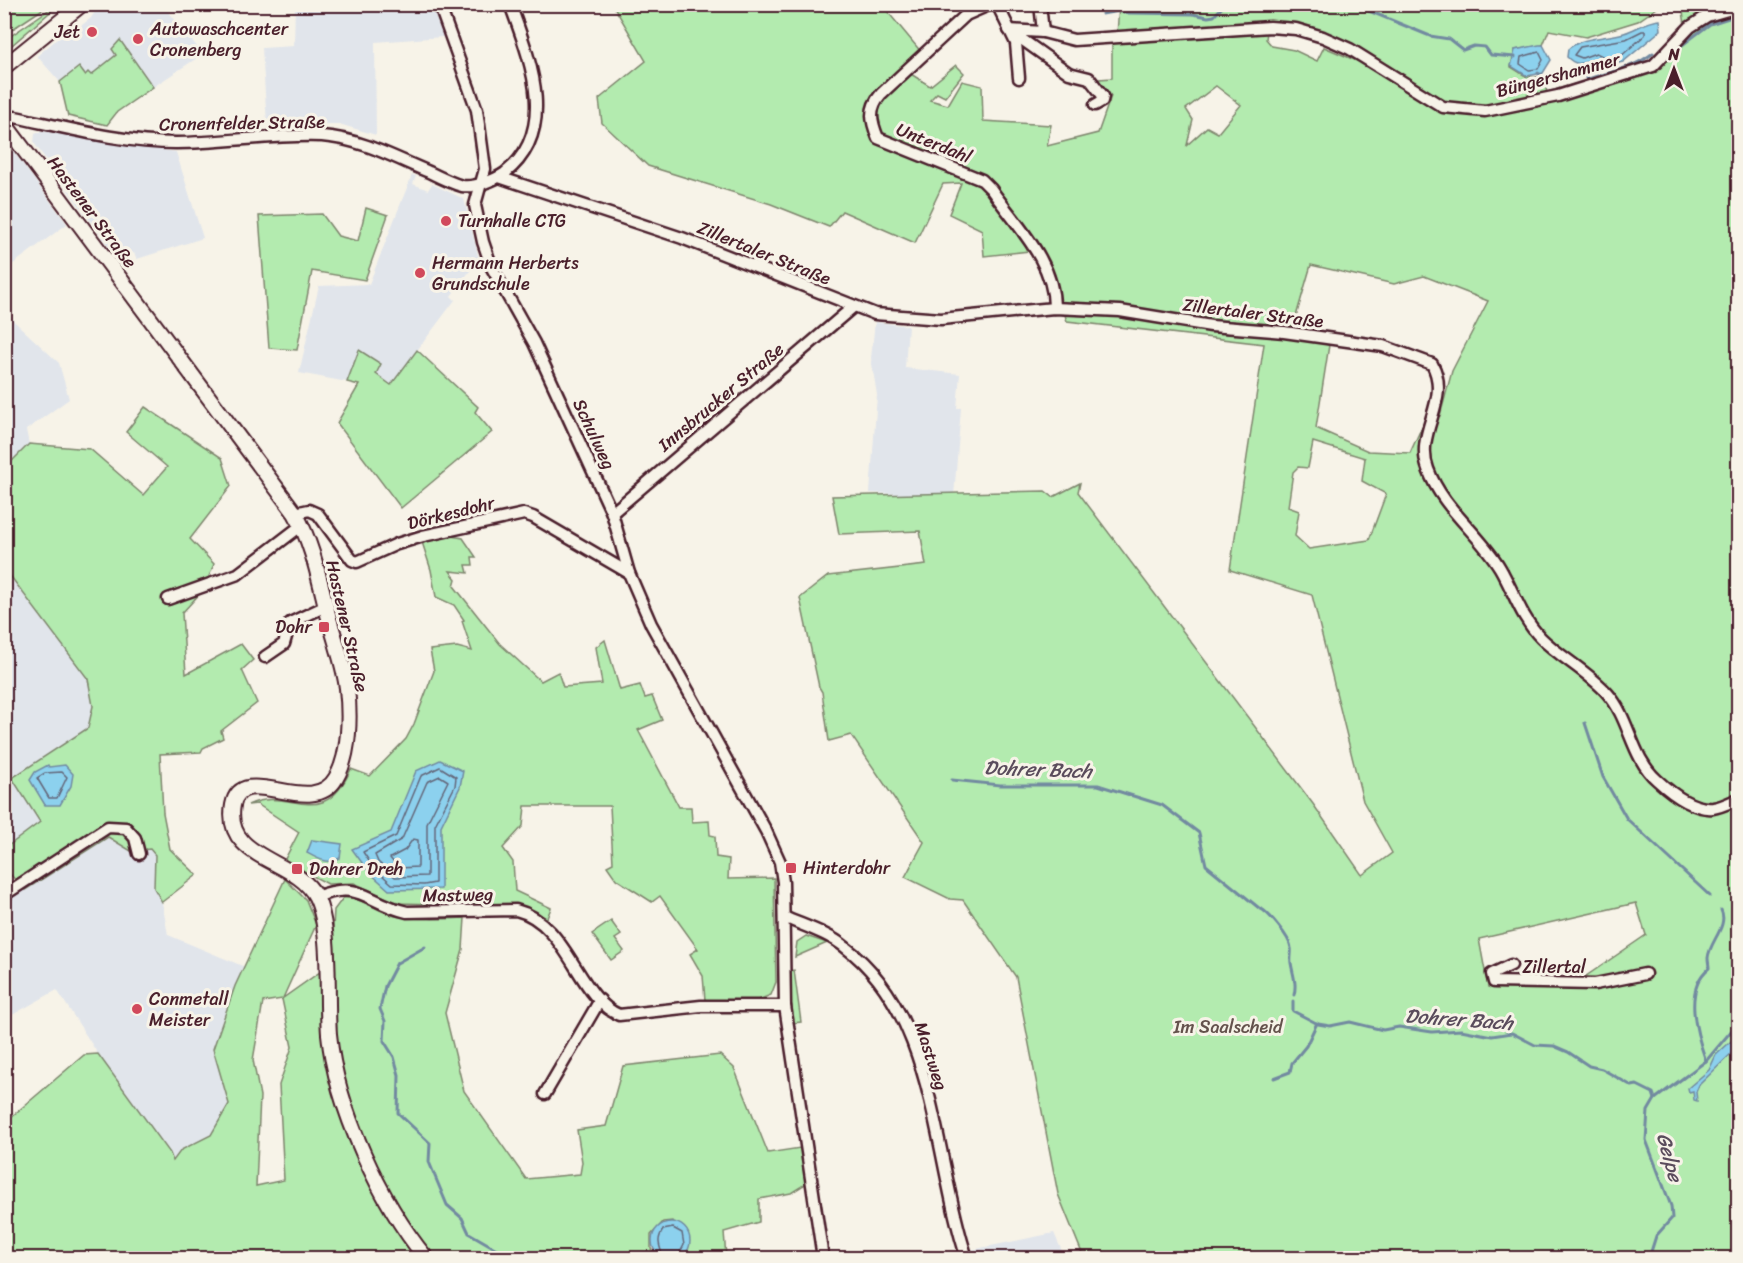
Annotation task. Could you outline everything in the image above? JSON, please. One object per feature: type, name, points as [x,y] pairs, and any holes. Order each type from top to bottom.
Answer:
[{"type":"main road","points":[[4,67],[66,10],[82,4]]},
{"type":"main road","name":"Hastener Straße","points":[[4,123],[298,519],[326,606],[347,688],[343,768],[333,784],[315,795],[299,795],[258,786],[248,789],[234,801],[232,816],[239,838],[249,848],[296,876],[316,897]]},
{"type":"main road","points":[[316,897],[322,919],[329,1035],[337,1078],[372,1173],[392,1212],[426,1258]]},
{"type":"street","name":"Schulweg","points":[[439,4],[477,111],[485,169],[475,205],[483,242],[492,268],[534,343],[612,513],[629,573],[655,632],[766,831],[780,862],[784,917]]},
{"type":"street","name":"Cronenfelder Straße","points":[[4,117],[15,117],[98,134],[169,143],[243,138],[339,138],[373,147],[459,185],[467,186],[499,177],[522,155],[531,133],[536,110],[532,68],[510,4]]},
{"type":"street","name":"Unterdahl","points":[[992,4],[966,15],[881,94],[875,101],[871,120],[878,138],[982,180],[991,189],[1045,266],[1052,282],[1054,308]]},
{"type":"street","points":[[997,4],[1011,32],[1019,78]]},
{"type":"street","points":[[1011,32],[1043,32],[1040,4]]},
{"type":"street","name":"Büngershammer","points":[[1043,32],[1074,40],[1270,27],[1296,29],[1323,37],[1350,49],[1443,107],[1472,111],[1558,96],[1653,66],[1690,27],[1707,16],[1738,7]]},
{"type":"street","points":[[1011,32],[1069,73],[1091,80],[1103,96],[1102,101],[1095,105]]},
{"type":"street","name":"Zillertaler Straße","points":[[499,177],[682,238],[875,315],[941,319],[1054,308],[1120,311],[1211,326],[1284,332],[1383,346],[1432,364],[1439,377],[1438,395],[1424,453],[1427,466],[1434,484],[1499,567],[1527,624],[1608,694],[1642,765],[1658,781],[1686,801],[1701,807],[1713,808],[1738,799]]},
{"type":"street","name":"Innsbrucker Straße","points":[[612,513],[853,307]]},
{"type":"street","name":"Dörkesdohr","points":[[298,519],[309,510],[318,514],[352,560],[357,562],[397,543],[524,514],[629,573]]},
{"type":"street","points":[[168,599],[238,574],[298,519]]},
{"type":"street","points":[[265,657],[284,644],[290,623],[326,606]]},
{"type":"street","points":[[4,895],[108,827],[126,828],[135,838],[139,854]]},
{"type":"street","name":"Mastweg","points":[[316,897],[344,888],[391,909],[407,912],[516,910],[526,913],[545,925],[600,1000],[611,1011],[619,1015],[701,1006],[785,1006]]},
{"type":"street","points":[[784,917],[785,1006],[823,1258]]},
{"type":"street","name":"Mastweg","points":[[784,917],[824,934],[856,956],[880,983],[906,1026],[925,1084],[956,1226],[967,1258]]},
{"type":"street","name":"Zillertal","points":[[1511,965],[1491,974],[1494,982],[1595,984],[1645,974]]},
{"type":"street","points":[[545,1094],[600,1000]]},
{"type":"shaded area","points":[[100,4],[163,5],[203,54],[153,87],[120,41],[117,55],[91,76],[85,75],[78,67],[60,82],[37,56],[57,39],[73,32],[91,18]]},
{"type":"shaded area","points":[[295,5],[431,5],[443,37],[375,42],[376,135],[339,124],[267,124],[262,48],[294,46]]},
{"type":"shaded area","points":[[42,131],[176,152],[203,238],[137,259],[134,253],[117,258],[34,143],[35,134]]},
{"type":"shaded area","points":[[5,140],[67,224],[4,270]]},
{"type":"shaded area","name":"Hermann Herberts Grundschule","points":[[412,175],[416,176],[413,184],[428,190],[432,184],[464,199],[479,259],[451,296],[455,300],[391,385],[376,374],[359,351],[347,382],[299,373],[319,286],[369,284]]},
{"type":"shaded area","points":[[4,312],[59,363],[69,399],[26,430],[29,444],[5,468]]},
{"type":"shaded area","points":[[875,322],[908,326],[905,368],[960,374],[957,408],[961,408],[954,496],[870,493],[877,395],[871,358]]},
{"type":"shaded area","points":[[4,569],[88,679],[93,706],[88,728],[12,778],[40,822],[5,849]]},
{"type":"shaded area","points":[[108,837],[131,851],[150,849],[155,855],[154,888],[162,902],[168,935],[245,967],[213,1049],[229,1104],[211,1135],[181,1150],[173,1161],[170,1153],[98,1054],[57,990],[5,1019],[4,903]]},
{"type":"shaded area","points":[[1054,1233],[1065,1258],[974,1258],[971,1250]]},
{"type":"green space","points":[[5,4],[49,4],[49,5],[5,34]]},
{"type":"green space","name":"Im Saalscheid","points":[[613,5],[882,5],[922,53],[906,71],[930,86],[956,65],[964,73],[945,97],[937,93],[930,100],[948,105],[962,81],[982,86],[983,121],[1051,125],[1047,146],[1098,133],[1111,96],[1098,84],[1099,79],[1112,78],[1112,42],[1117,35],[1119,5],[1661,5],[1638,21],[1586,37],[1549,30],[1543,45],[1515,50],[1511,67],[1527,77],[1542,77],[1547,92],[1648,63],[1686,31],[1682,5],[1738,5],[1738,1258],[1084,1258],[1058,1194],[1016,977],[963,900],[950,899],[905,877],[924,842],[851,735],[829,741],[822,692],[800,598],[828,576],[926,565],[920,531],[839,534],[832,496],[1045,491],[1053,497],[1080,483],[1078,492],[1313,804],[1362,875],[1392,853],[1363,801],[1312,595],[1230,570],[1264,344],[1067,321],[1044,254],[1032,250],[1027,242],[1029,251],[984,256],[982,230],[949,214],[961,183],[943,184],[915,243],[842,211],[829,227],[771,204],[648,166],[602,123],[599,99],[646,61]],"holes":[[[1268,26],[1323,37],[1376,69],[1324,47],[1317,61],[1294,50],[1272,46],[1266,39]],[[1216,86],[1241,105],[1218,133],[1207,127],[1187,145],[1193,120],[1186,109]],[[1311,265],[1394,284],[1424,276],[1488,301],[1452,371],[1440,416],[1425,420],[1410,453],[1368,451],[1316,428],[1329,345],[1290,337]],[[1313,442],[1365,458],[1362,481],[1386,494],[1369,540],[1309,549],[1295,536],[1299,511],[1288,507],[1293,472],[1298,467],[1308,468]],[[1636,903],[1646,935],[1567,989],[1488,987],[1479,939]]]},
{"type":"green space","points":[[54,6],[56,7],[5,51],[5,40]]},
{"type":"green space","points":[[120,40],[153,87],[117,112],[107,125],[68,116],[60,82],[79,67],[85,75],[88,72],[91,75],[116,55],[112,49]]},
{"type":"green space","points":[[366,208],[388,215],[365,280],[312,271],[297,350],[269,348],[259,216],[322,214],[338,236],[358,241]]},
{"type":"green space","points":[[359,350],[381,364],[376,374],[391,385],[417,350],[478,407],[475,412],[492,432],[401,508],[337,423],[359,385],[347,382]]},
{"type":"green space","points":[[145,407],[222,458],[231,486],[190,539],[214,564],[204,589],[182,613],[186,674],[241,644],[253,660],[242,670],[257,703],[221,731],[223,738],[203,748],[201,752],[160,754],[163,813],[170,849],[197,875],[162,902],[154,888],[155,855],[150,849],[131,851],[108,837],[25,890],[5,869],[4,849],[40,822],[12,778],[88,728],[93,706],[88,679],[5,569],[5,468],[29,444],[90,449],[143,495],[167,467],[126,432]]},
{"type":"green space","points":[[445,535],[463,538],[476,557],[472,557],[473,565],[466,565],[468,573],[450,571],[456,579],[454,586],[500,644],[541,681],[558,672],[563,687],[602,684],[596,647],[605,640],[620,690],[640,685],[645,698],[652,696],[662,720],[638,730],[679,807],[691,807],[692,822],[709,821],[710,835],[715,836],[716,857],[729,859],[728,879],[774,878],[776,982],[771,995],[758,1000],[705,1000],[703,976],[690,954],[698,949],[660,896],[652,902],[616,879],[607,866],[613,863],[610,806],[525,806],[523,826],[503,848],[513,862],[515,891],[551,908],[547,918],[514,906],[398,903],[354,883],[328,884],[284,861],[299,832],[257,804],[248,805],[263,800],[316,803],[328,799],[340,788],[351,769],[370,776],[406,739],[414,724],[434,671],[430,650],[457,647],[472,651],[462,621],[464,620],[454,605],[436,597],[431,570],[422,542]]},
{"type":"green space","points":[[285,879],[306,900],[316,925],[283,998],[331,964],[334,910],[343,898],[356,899],[395,916],[421,919],[465,918],[463,949],[445,1013],[464,1091],[526,1179],[580,1174],[582,1162],[577,1130],[606,1126],[623,1066],[720,1055],[734,1068],[768,1153],[800,1148],[807,1183],[791,1193],[759,1199],[759,1222],[724,1232],[726,1257],[681,1258],[685,1255],[672,1221],[663,1222],[651,1235],[651,1249],[659,1258],[5,1258],[4,1123],[84,1055],[98,1054],[170,1153],[173,1161],[181,1150],[211,1135],[229,1104],[213,1049],[235,986]],"holes":[[[282,999],[292,1047],[279,1085],[284,1180],[256,1186],[260,1096],[253,1060],[263,1002]]]},
{"type":"green space","points":[[611,921],[621,935],[615,939],[624,951],[611,960],[592,934]]},
{"type":"green space","points":[[806,936],[827,943],[795,957],[797,942]]},
{"type":"green space","points":[[794,970],[801,1022],[793,1023],[788,971]]},
{"type":"water","points":[[1660,20],[1661,30],[1623,62],[1604,66],[1596,59],[1575,63],[1567,57],[1568,49],[1581,42],[1617,35]]},
{"type":"water","points":[[1543,45],[1551,60],[1543,73],[1527,76],[1511,66],[1515,50]]},
{"type":"water","points":[[440,760],[463,771],[460,787],[441,826],[441,889],[389,890],[368,871],[352,849],[391,832],[416,771]]},
{"type":"water","points":[[48,765],[49,767],[65,765],[73,774],[71,786],[60,805],[45,805],[30,780],[35,772]]},
{"type":"water","points":[[312,840],[342,844],[340,858],[327,861],[307,853]]},
{"type":"water","points":[[1738,1035],[1738,1047],[1699,1085],[1696,1092],[1697,1101],[1694,1100],[1693,1091],[1689,1092],[1688,1088],[1709,1070],[1716,1055]]},
{"type":"water","points":[[671,1222],[685,1227],[690,1241],[685,1255],[671,1260],[657,1255],[652,1241],[657,1227]]},
{"type":"waterway","points":[[1102,14],[1119,11],[1193,14],[1208,17],[1214,16],[1225,4]]},
{"type":"waterway","points":[[1352,4],[1430,36],[1449,39],[1463,50],[1474,46],[1485,47],[1491,55],[1515,57]]},
{"type":"waterway","points":[[1669,55],[1710,24],[1738,15]]},
{"type":"waterway","points":[[1559,80],[1583,75],[1588,79],[1613,72],[1630,66],[1653,53]]},
{"type":"waterway","points":[[1538,73],[1548,81]]},
{"type":"waterway","points":[[1585,723],[1603,777],[1627,819],[1710,896]]},
{"type":"waterway","name":"Dohrer Bach","points":[[952,780],[1000,785],[1098,785],[1162,805],[1199,833],[1206,865],[1268,914],[1283,932],[1291,948],[1294,995]]},
{"type":"waterway","points":[[1706,1061],[1696,1025],[1694,999],[1696,987],[1709,968],[1709,952],[1721,928],[1723,916],[1721,910]]},
{"type":"waterway","points":[[425,947],[397,963],[385,986],[380,1009],[385,1021],[384,1041],[394,1057],[399,1075],[398,1113],[430,1143],[429,1162],[447,1205],[462,1218],[469,1233],[512,1258]]},
{"type":"waterway","name":"Dohrer Bach","points":[[1293,1001],[1293,1011],[1318,1024],[1330,1026],[1350,1022],[1383,1030],[1399,1027],[1432,1032],[1461,1030],[1492,1036],[1512,1033],[1535,1045],[1554,1046],[1568,1052],[1589,1066],[1602,1069],[1632,1086],[1637,1085],[1653,1093],[1655,1099]]},
{"type":"waterway","points":[[1274,1078],[1290,1072],[1292,1063],[1306,1046],[1317,1023]]},
{"type":"waterway","name":"Gelpe","points":[[1649,1258],[1656,1236],[1672,1218],[1671,1206],[1646,1140],[1648,1111],[1655,1099],[1706,1061],[1738,1023]]},
{"type":"place","name":"Jet","points":[[92,32]]},
{"type":"place","name":"Autowaschcenter Cronenberg","points":[[138,39]]},
{"type":"place","name":"Turnhalle CTG","points":[[446,221]]},
{"type":"place","name":"Hermann Herberts Grundschule","points":[[420,273]]},
{"type":"place","name":"Dohr","points":[[324,627]]},
{"type":"place","name":"Hinterdohr","points":[[791,868]]},
{"type":"place","name":"Dohrer Dreh","points":[[297,869]]},
{"type":"place","name":"Conmetall Meister","points":[[137,1009]]}]
